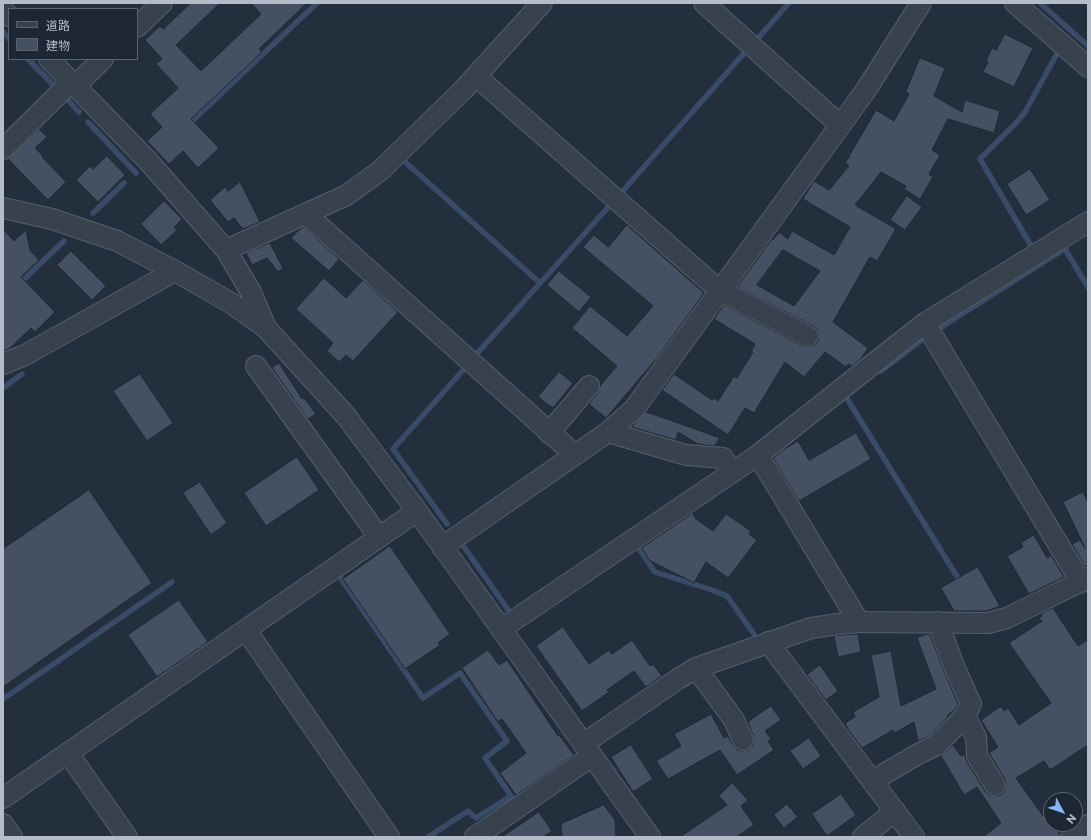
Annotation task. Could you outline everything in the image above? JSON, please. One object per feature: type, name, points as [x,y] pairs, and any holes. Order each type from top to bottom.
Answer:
[{"type":"street","points":[[138,26],[162,3]]},
{"type":"street","points":[[704,3],[840,125]]},
{"type":"street","points":[[442,547],[608,432],[634,409],[719,290],[866,90],[921,3]]},
{"type":"street","points":[[1015,3],[1088,67]]},
{"type":"street","points":[[226,250],[347,195],[381,170],[476,76],[535,5]]},
{"type":"street","points":[[50,60],[149,162],[226,250],[251,292],[266,328]]},
{"type":"street","points":[[3,149],[73,84],[102,60]]},
{"type":"street","points":[[476,76],[719,290],[808,336]]},
{"type":"street","points":[[3,208],[52,219],[117,241],[175,271],[231,303],[266,328],[346,416],[417,511],[650,837]]},
{"type":"street","points":[[306,214],[575,455]]},
{"type":"street","points":[[501,629],[732,471],[758,455],[925,323],[1088,222]]},
{"type":"street","points":[[3,364],[25,355],[175,271]]},
{"type":"street","points":[[475,837],[678,679],[696,668],[811,628],[859,622],[988,623],[1008,618],[1085,580],[925,323]]},
{"type":"street","points":[[256,366],[379,537]]},
{"type":"street","points":[[550,433],[589,386]]},
{"type":"street","points":[[608,432],[686,455],[723,458],[732,471]]},
{"type":"street","points":[[758,455],[859,622]]},
{"type":"street","points":[[3,798],[417,511]]},
{"type":"street","points":[[872,781],[918,754],[937,745],[965,716],[971,704],[954,666],[938,622]]},
{"type":"street","points":[[246,630],[390,837]]},
{"type":"street","points":[[768,642],[914,837]]},
{"type":"street","points":[[696,668],[734,720],[742,740]]},
{"type":"street","points":[[965,716],[976,737],[977,756],[995,785]]},
{"type":"street","points":[[68,752],[127,837]]},
{"type":"street","points":[[863,837],[895,811]]},
{"type":"street","points":[[3,824],[12,837]]},
{"type":"street","points":[[1071,837],[1088,825]]},
{"type":"building","points":[[191,3],[220,3],[176,45],[201,71],[261,14],[251,3],[307,3],[259,49],[262,52],[191,119],[219,148],[198,168],[183,151],[169,164],[147,141],[162,127],[150,114],[178,88],[156,64],[162,59],[145,40],[160,26],[163,29]]},
{"type":"building","points":[[1005,34],[1033,48],[1014,87],[983,72],[992,48],[996,50]]},
{"type":"building","points":[[920,58],[945,68],[934,96],[962,112],[965,100],[1000,111],[994,133],[948,119],[932,150],[940,155],[929,174],[933,177],[920,199],[904,189],[906,186],[881,172],[855,205],[896,229],[877,261],[870,257],[833,322],[868,348],[860,360],[852,366],[848,364],[846,367],[825,352],[804,377],[785,362],[754,413],[745,408],[728,435],[662,390],[674,374],[712,400],[714,398],[718,401],[734,376],[737,378],[753,352],[751,351],[755,344],[714,319],[724,305],[803,346],[809,347],[818,342],[819,335],[817,329],[813,326],[737,287],[772,239],[773,240],[779,232],[788,239],[792,231],[834,255],[850,227],[803,199],[814,181],[829,190],[849,166],[845,163],[876,110],[894,121],[909,94],[906,92]],"holes":[[[783,250],[820,271],[794,306],[757,285]]]},
{"type":"building","points":[[39,129],[47,137],[35,148],[66,182],[48,200],[8,159]]},
{"type":"building","points":[[107,156],[125,175],[98,202],[76,180],[90,166],[93,169]]},
{"type":"building","points":[[1030,169],[1050,200],[1026,215],[1007,184]]},
{"type":"building","points":[[240,182],[260,222],[243,229],[234,218],[228,222],[210,200],[225,187],[228,191]]},
{"type":"building","points":[[907,196],[922,207],[905,230],[890,220]]},
{"type":"building","points":[[164,201],[182,219],[174,227],[177,230],[161,245],[141,224]]},
{"type":"building","points":[[627,225],[704,293],[657,358],[606,418],[589,404],[598,393],[600,386],[617,366],[572,328],[590,306],[627,336],[653,306],[583,247],[594,235],[608,247]]},
{"type":"building","points":[[304,227],[339,259],[329,271],[291,238]]},
{"type":"building","points":[[3,229],[14,241],[26,230],[30,250],[39,260],[21,277],[55,312],[35,332],[31,328],[9,349],[3,352]]},
{"type":"building","points":[[270,243],[283,268],[278,272],[267,258],[252,265],[246,253]]},
{"type":"building","points":[[71,251],[106,286],[92,300],[57,265]]},
{"type":"building","points":[[559,271],[591,297],[579,312],[547,285]]},
{"type":"building","points":[[324,278],[346,298],[363,280],[398,312],[353,361],[346,355],[339,362],[327,351],[333,343],[296,309]]},
{"type":"building","points":[[279,363],[302,399],[304,398],[316,414],[308,419],[272,368]]},
{"type":"building","points":[[559,372],[573,383],[553,408],[538,397]]},
{"type":"building","points":[[140,374],[173,423],[147,441],[113,391]]},
{"type":"building","points":[[646,412],[720,438],[714,446],[698,444],[678,432],[676,440],[632,427]]},
{"type":"building","points":[[856,433],[871,459],[799,501],[773,458],[784,449],[798,441],[809,460]]},
{"type":"building","points":[[297,457],[319,490],[266,526],[244,493]]},
{"type":"building","points":[[200,482],[227,523],[211,535],[183,493]]},
{"type":"building","points":[[89,490],[152,583],[3,687],[3,549]]},
{"type":"building","points":[[1083,492],[1088,503],[1088,565],[1085,567],[1072,544],[1080,540],[1085,548],[1063,502]]},
{"type":"building","points":[[693,513],[696,519],[713,531],[726,514],[751,531],[749,534],[757,540],[728,578],[706,562],[694,583],[649,560],[642,548]]},
{"type":"building","points":[[1034,535],[1047,558],[1051,555],[1064,577],[1029,594],[1007,556],[1023,547],[1021,543]]},
{"type":"building","points":[[390,546],[450,634],[438,643],[440,645],[405,669],[343,579]]},
{"type":"building","points":[[978,567],[1000,606],[987,611],[954,611],[941,588]]},
{"type":"building","points":[[179,600],[208,642],[157,677],[128,635]]},
{"type":"building","points":[[1053,608],[1078,646],[1088,640],[1088,745],[1050,770],[1044,761],[1016,778],[1043,816],[1043,832],[1058,832],[1060,837],[983,837],[1001,823],[977,787],[964,795],[941,756],[953,745],[961,756],[964,754],[967,762],[989,795],[1001,795],[1005,791],[1005,779],[989,753],[998,747],[981,720],[1001,706],[1004,711],[1008,708],[1019,725],[1051,703],[1009,643],[1042,621],[1039,618],[1042,616],[1041,614]]},
{"type":"building","points":[[563,627],[589,664],[609,650],[612,654],[632,640],[650,666],[653,664],[662,676],[646,687],[634,671],[607,690],[609,692],[582,711],[536,646]]},
{"type":"building","points":[[858,634],[861,652],[838,657],[834,636]]},
{"type":"building","points":[[930,634],[958,704],[956,709],[947,716],[948,717],[930,736],[918,741],[914,722],[895,733],[893,730],[862,748],[845,723],[855,717],[853,712],[879,697],[871,655],[891,651],[901,706],[936,689],[917,638]]},
{"type":"building","points":[[488,650],[499,665],[507,660],[558,736],[559,735],[574,755],[516,795],[500,773],[526,753],[502,719],[498,722],[462,668]]},
{"type":"building","points":[[820,665],[838,691],[826,700],[807,675]]},
{"type":"building","points":[[771,706],[781,720],[765,731],[771,739],[768,741],[774,750],[737,775],[720,750],[668,779],[656,761],[681,746],[674,734],[711,714],[724,738],[728,736],[737,750],[748,750],[753,746],[754,741],[748,722]]},
{"type":"building","points":[[809,738],[821,756],[803,769],[790,751]]},
{"type":"building","points":[[631,745],[653,779],[633,792],[611,757]]},
{"type":"building","points":[[732,783],[748,800],[741,806],[754,825],[736,837],[680,837],[727,805],[719,796]]},
{"type":"building","points":[[841,794],[856,815],[827,836],[812,814]]},
{"type":"building","points":[[787,804],[798,817],[784,828],[774,815]]},
{"type":"building","points":[[604,805],[615,820],[616,837],[562,837],[561,824]]},
{"type":"building","points":[[539,812],[552,831],[543,837],[502,837]]},
{"type":"waterway","points":[[188,125],[317,3]]},
{"type":"waterway","points":[[758,38],[789,3]]},
{"type":"waterway","points":[[1040,3],[1088,46]]},
{"type":"waterway","points":[[3,32],[8,38]]},
{"type":"waterway","points":[[621,193],[746,51]]},
{"type":"waterway","points":[[1030,244],[980,159],[1025,112],[1058,52]]},
{"type":"waterway","points":[[29,60],[55,87]]},
{"type":"waterway","points":[[66,98],[79,112]]},
{"type":"waterway","points":[[88,122],[136,173]]},
{"type":"waterway","points":[[403,160],[540,283]]},
{"type":"waterway","points":[[93,213],[124,183]]},
{"type":"waterway","points":[[474,357],[611,204]]},
{"type":"waterway","points":[[19,284],[64,241]]},
{"type":"waterway","points":[[940,328],[1066,248]]},
{"type":"waterway","points":[[1065,249],[1088,287]]},
{"type":"waterway","points":[[881,371],[924,338]]},
{"type":"waterway","points":[[447,524],[393,449],[465,368]]},
{"type":"waterway","points":[[3,388],[22,374]]},
{"type":"waterway","points":[[846,397],[961,583]]},
{"type":"waterway","points":[[462,544],[509,611]]},
{"type":"waterway","points":[[639,544],[637,546],[655,572],[727,596],[754,634]]},
{"type":"waterway","points":[[340,577],[423,698],[460,673],[507,741],[485,758],[511,796],[476,818],[468,811],[428,837]]},
{"type":"waterway","points":[[3,699],[172,582]]}]
